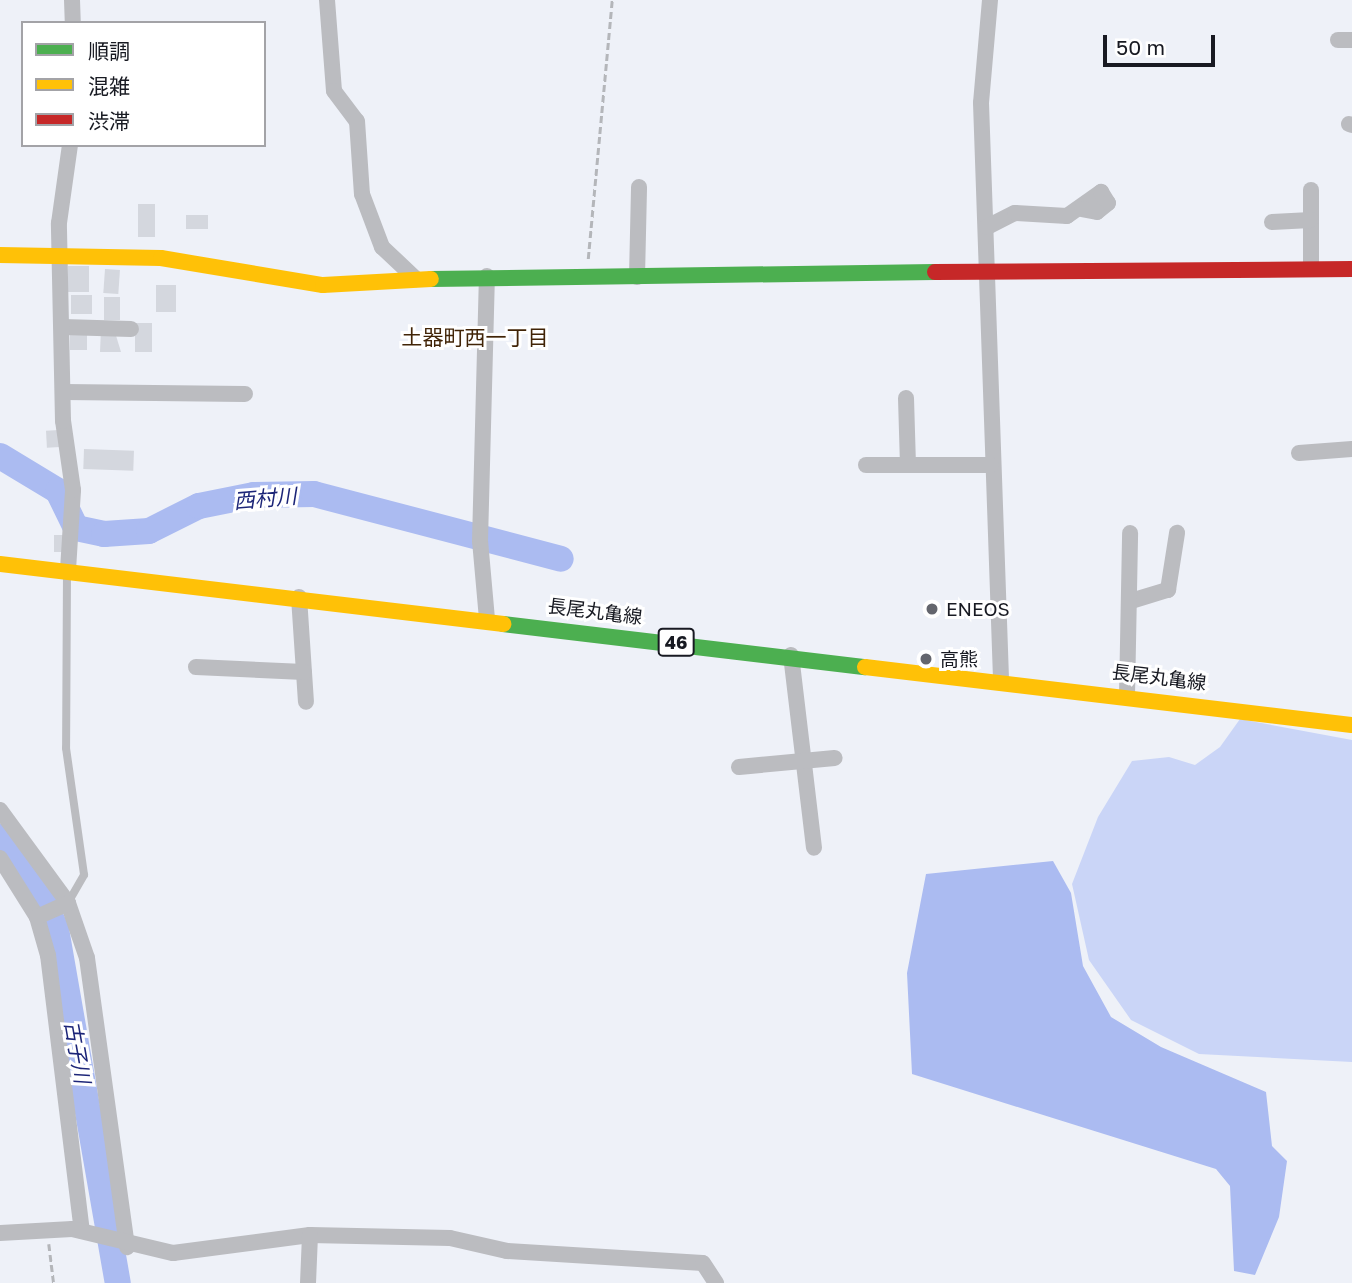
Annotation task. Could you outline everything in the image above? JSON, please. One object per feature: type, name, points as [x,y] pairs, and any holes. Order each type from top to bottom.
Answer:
[{"type":"main road","points":[[0,255],[65,261],[161,258],[323,285],[487,276],[637,277],[1352,269]]},
{"type":"main road","name":"長尾丸亀線","points":[[0,564],[1001,679],[1352,725]]},
{"type":"street","points":[[72,0],[73,21]]},
{"type":"street","points":[[327,0],[334,91],[357,121],[362,194],[382,247],[416,279]]},
{"type":"street","points":[[990,0],[981,103],[989,274],[991,465],[1001,679]]},
{"type":"street","points":[[68,570],[72,516],[64,392],[65,261],[60,223],[70,147]]},
{"type":"street","points":[[637,277],[639,187]]},
{"type":"street","points":[[1311,190],[1311,268]]},
{"type":"street","points":[[987,227],[1015,213],[1067,216],[1082,209]]},
{"type":"street","points":[[1272,222],[1311,220]]},
{"type":"street","points":[[487,276],[480,541],[487,619]]},
{"type":"street","points":[[63,327],[131,328]]},
{"type":"street","points":[[135,396],[137,378]]},
{"type":"street","points":[[64,392],[135,396],[208,384],[245,394]]},
{"type":"street","points":[[906,397],[908,465]]},
{"type":"street","points":[[1299,453],[1352,449]]},
{"type":"street","points":[[866,465],[991,465]]},
{"type":"street","points":[[1127,695],[1131,600],[1130,533]]},
{"type":"street","points":[[1131,600],[1168,590],[1177,533]]},
{"type":"street","points":[[299,597],[306,702]]},
{"type":"street","points":[[791,655],[806,761],[814,848]]},
{"type":"street","points":[[196,667],[304,672]]},
{"type":"street","points":[[739,766],[835,758]]},
{"type":"street","points":[[0,810],[65,905],[95,988],[126,1246]]},
{"type":"street","points":[[0,858],[37,917],[56,999],[84,1232]]},
{"type":"street","points":[[37,917],[65,905]]},
{"type":"street","points":[[0,1233],[47,1230],[84,1232],[126,1246],[173,1254],[310,1235],[450,1238],[507,1251],[703,1263],[716,1283]]},
{"type":"street","points":[[308,1283],[310,1235]]},
{"type":"lane","points":[[65,905],[84,875],[66,748],[68,570]]},
{"type":"path","points":[[587,277],[612,0]]},
{"type":"path","points":[[47,1230],[54,1283]]},
{"type":"shaded area","points":[[1240,719],[1352,740],[1352,1062],[1199,1054],[1131,1020],[1089,960],[1072,884],[1098,817],[1132,761],[1169,757],[1195,765],[1220,747]]},
{"type":"shaded area","points":[[1053,861],[1071,893],[1083,966],[1111,1017],[1161,1047],[1266,1092],[1272,1146],[1287,1161],[1279,1217],[1255,1275],[1234,1271],[1230,1186],[1216,1169],[912,1074],[907,973],[926,874]]},
{"type":"building","points":[[138,204],[155,204],[155,237],[138,237]]},
{"type":"building","points":[[186,215],[208,215],[208,229],[186,229]]},
{"type":"building","points":[[68,266],[89,266],[89,292],[68,292]]},
{"type":"building","points":[[105,269],[120,270],[118,294],[103,293]]},
{"type":"building","points":[[156,285],[176,285],[176,312],[156,312]]},
{"type":"building","points":[[71,295],[92,295],[92,314],[71,314]]},
{"type":"building","points":[[104,297],[120,297],[120,320],[104,320]]},
{"type":"building","points":[[135,323],[152,323],[152,352],[135,352]]},
{"type":"building","points":[[70,329],[87,329],[87,350],[70,350]]},
{"type":"building","points":[[101,329],[114,329],[121,352],[100,352]]},
{"type":"building","points":[[59,430],[60,447],[47,448],[46,431]]},
{"type":"building","points":[[84,449],[134,451],[133,471],[83,469]]},
{"type":"building","points":[[54,535],[67,535],[67,552],[54,552]]},
{"type":"waterway","name":"西村川","points":[[0,456],[58,491],[76,528],[104,534],[149,531],[199,506],[254,495],[314,494],[561,559]]},
{"type":"waterway","name":"古子川","points":[[0,837],[28,867],[56,929],[118,1283]]},
{"type":"traffic: fast","points":[[431,279],[935,272]]},
{"type":"traffic: fast","points":[[503,624],[865,667]]},
{"type":"traffic: slow","points":[[0,255],[161,258],[323,285],[431,279]]},
{"type":"traffic: slow","points":[[0,564],[503,624]]},
{"type":"traffic: slow","points":[[865,667],[1352,725]]},
{"type":"traffic: jam","points":[[935,272],[1352,269]]},
{"type":"place","name":"ENEOS","points":[[932,609]]},
{"type":"place","name":"高熊","points":[[926,659]]},
{"type":"district","name":"土器町西一丁目","points":[[475,337]]}]
